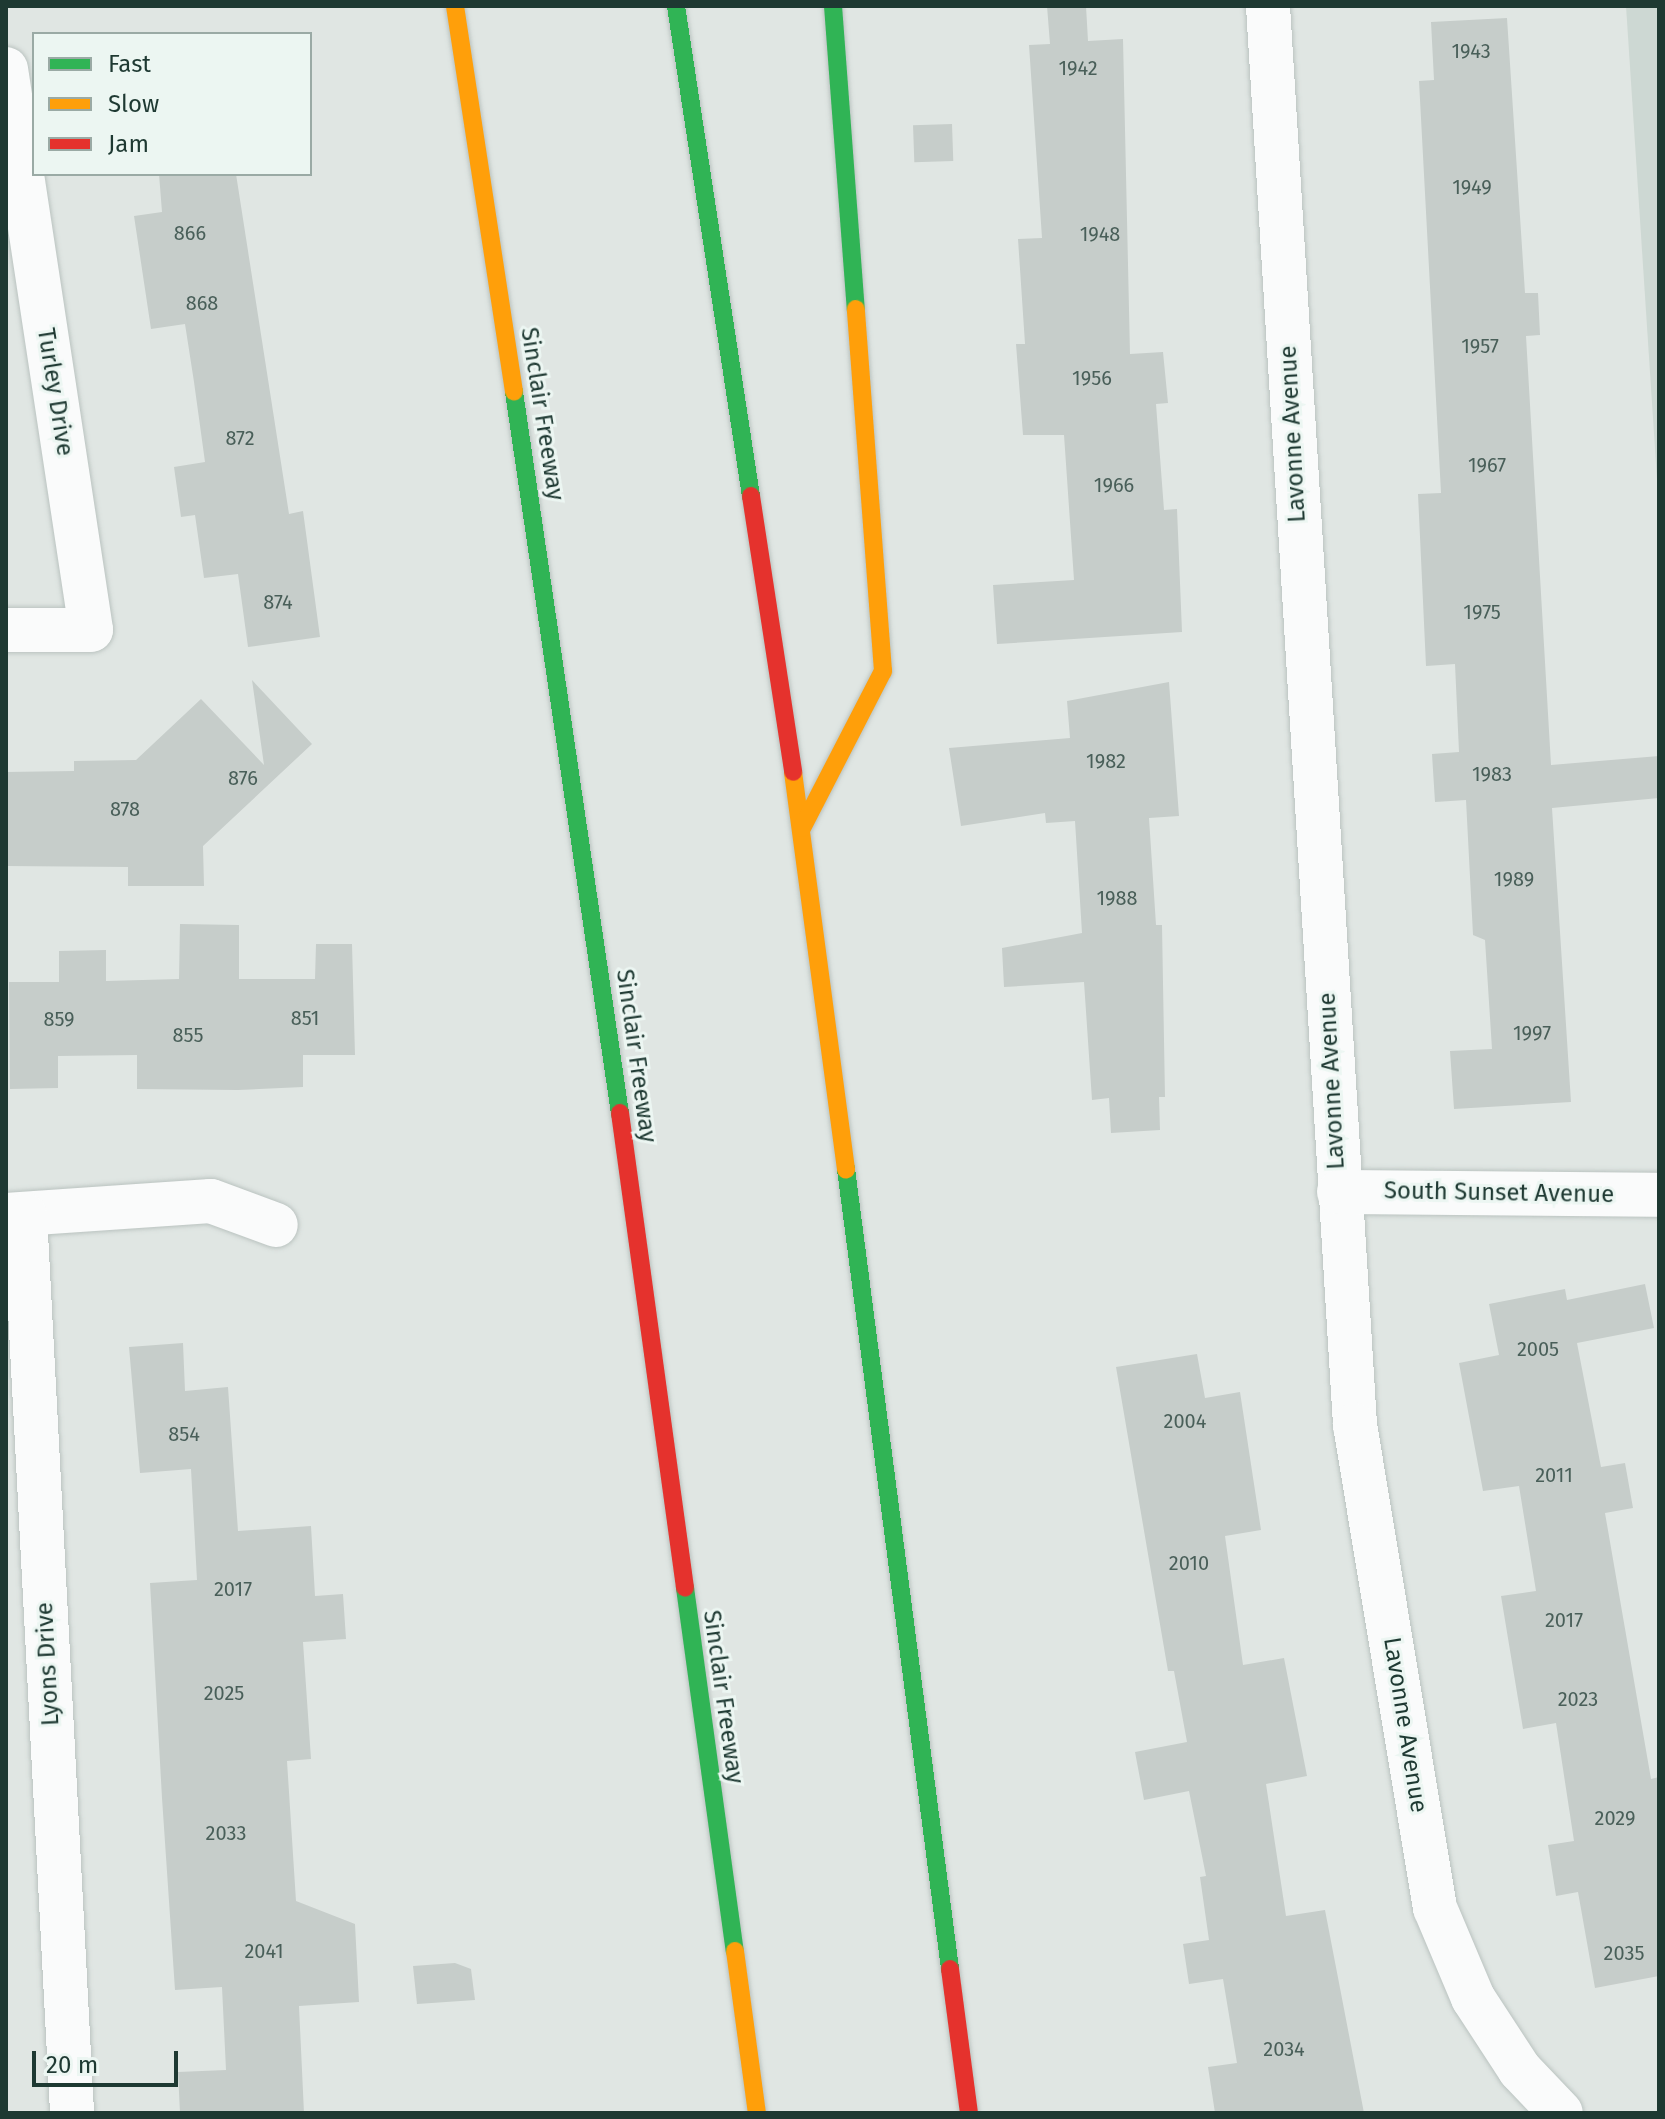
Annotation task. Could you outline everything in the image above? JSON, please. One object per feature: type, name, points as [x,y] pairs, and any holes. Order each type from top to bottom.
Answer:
[{"type":"highway","name":"Sinclair Freeway","points":[[455,6],[581,831],[757,2113]]},
{"type":"highway","points":[[676,6],[802,828],[969,2113]]},
{"type":"highway","points":[[802,828],[883,671],[833,6]]},
{"type":"street","name":"Lavonne Avenue","points":[[1268,6],[1355,1425],[1435,1908],[1473,1998],[1520,2070],[1561,2113]]},
{"type":"street","name":"Turley Drive","points":[[6,69],[91,630],[6,630]]},
{"type":"street","name":"South Sunset Avenue","points":[[1339,1192],[1659,1195]]},
{"type":"street","points":[[15,1215],[211,1201],[276,1225]]},
{"type":"street","name":"Lyons Drive","points":[[15,1215],[72,2113]]},
{"type":"shaded area","points":[[1626,6],[1659,6],[1659,510]]},
{"type":"building","points":[[1047,6],[1086,6],[1088,41],[1123,39],[1130,354],[1163,352],[1168,403],[1156,404],[1164,510],[1177,509],[1182,632],[997,644],[993,585],[1074,580],[1064,435],[1023,435],[1016,344],[1025,344],[1018,239],[1042,238],[1029,45],[1050,44]]},
{"type":"building","points":[[1507,18],[1525,293],[1538,293],[1540,335],[1526,336],[1551,765],[1659,756],[1659,798],[1552,808],[1571,1102],[1454,1109],[1450,1051],[1492,1049],[1485,940],[1473,935],[1466,800],[1435,802],[1432,754],[1459,752],[1455,664],[1426,666],[1418,494],[1441,493],[1419,81],[1434,80],[1431,22]]},
{"type":"building","points":[[952,124],[953,161],[914,162],[913,125]]},
{"type":"building","points":[[159,176],[236,176],[289,514],[303,511],[320,637],[248,647],[238,574],[204,578],[195,515],[181,517],[174,467],[205,462],[185,324],[151,329],[134,216],[162,212]]},
{"type":"building","points":[[252,680],[312,744],[203,846],[204,886],[128,886],[128,867],[6,866],[6,772],[74,771],[74,761],[136,760],[201,699],[264,765]]},
{"type":"building","points":[[1169,682],[1179,816],[1149,818],[1156,925],[1162,925],[1165,1097],[1159,1097],[1160,1130],[1111,1133],[1109,1098],[1092,1100],[1084,982],[1004,987],[1002,948],[1082,933],[1075,821],[1046,823],[1045,813],[961,826],[949,748],[1070,738],[1067,701]]},
{"type":"building","points":[[180,924],[239,925],[239,979],[315,979],[316,944],[352,944],[355,1055],[303,1055],[303,1087],[238,1090],[137,1089],[137,1055],[58,1056],[58,1088],[10,1089],[9,982],[59,982],[59,951],[106,950],[106,981],[179,979]]},
{"type":"building","points":[[1645,1284],[1654,1328],[1577,1343],[1601,1467],[1625,1463],[1633,1508],[1605,1513],[1651,1779],[1659,1777],[1659,1976],[1595,1988],[1578,1892],[1556,1896],[1548,1845],[1574,1841],[1556,1723],[1523,1729],[1501,1596],[1536,1591],[1519,1486],[1483,1491],[1459,1363],[1499,1355],[1489,1304],[1565,1289],[1567,1300]]},
{"type":"building","points":[[183,1343],[185,1391],[228,1387],[238,1531],[311,1526],[315,1596],[343,1594],[346,1639],[303,1642],[311,1759],[287,1761],[296,1901],[355,1924],[359,2002],[299,2006],[304,2113],[180,2113],[178,2072],[226,2070],[222,1987],[175,1990],[162,1798],[150,1583],[197,1580],[191,1469],[140,1473],[129,1347]]},
{"type":"building","points":[[1197,1354],[1205,1398],[1240,1392],[1261,1530],[1225,1536],[1243,1665],[1284,1658],[1307,1776],[1266,1784],[1286,1916],[1325,1910],[1364,2113],[1215,2113],[1208,2067],[1237,2063],[1223,1979],[1189,1984],[1183,1944],[1209,1940],[1200,1877],[1206,1876],[1189,1791],[1144,1800],[1135,1752],[1187,1742],[1174,1671],[1168,1671],[1116,1367]]},
{"type":"building","points":[[455,1963],[471,1969],[475,2000],[417,2004],[413,1966]]},
{"type":"traffic: fast","points":[[676,6],[751,496]]},
{"type":"traffic: fast","points":[[833,6],[856,309]]},
{"type":"traffic: fast","points":[[514,392],[620,1113]]},
{"type":"traffic: fast","points":[[846,1169],[950,1969]]},
{"type":"traffic: fast","points":[[685,1588],[735,1951]]},
{"type":"traffic: slow","points":[[455,6],[514,392]]},
{"type":"traffic: slow","points":[[802,828],[883,671],[856,309]]},
{"type":"traffic: slow","points":[[793,772],[846,1169]]},
{"type":"traffic: slow","points":[[735,1951],[757,2113]]},
{"type":"traffic: jam","points":[[751,496],[793,772]]},
{"type":"traffic: jam","points":[[620,1113],[685,1588]]},
{"type":"traffic: jam","points":[[950,1969],[969,2113]]}]
